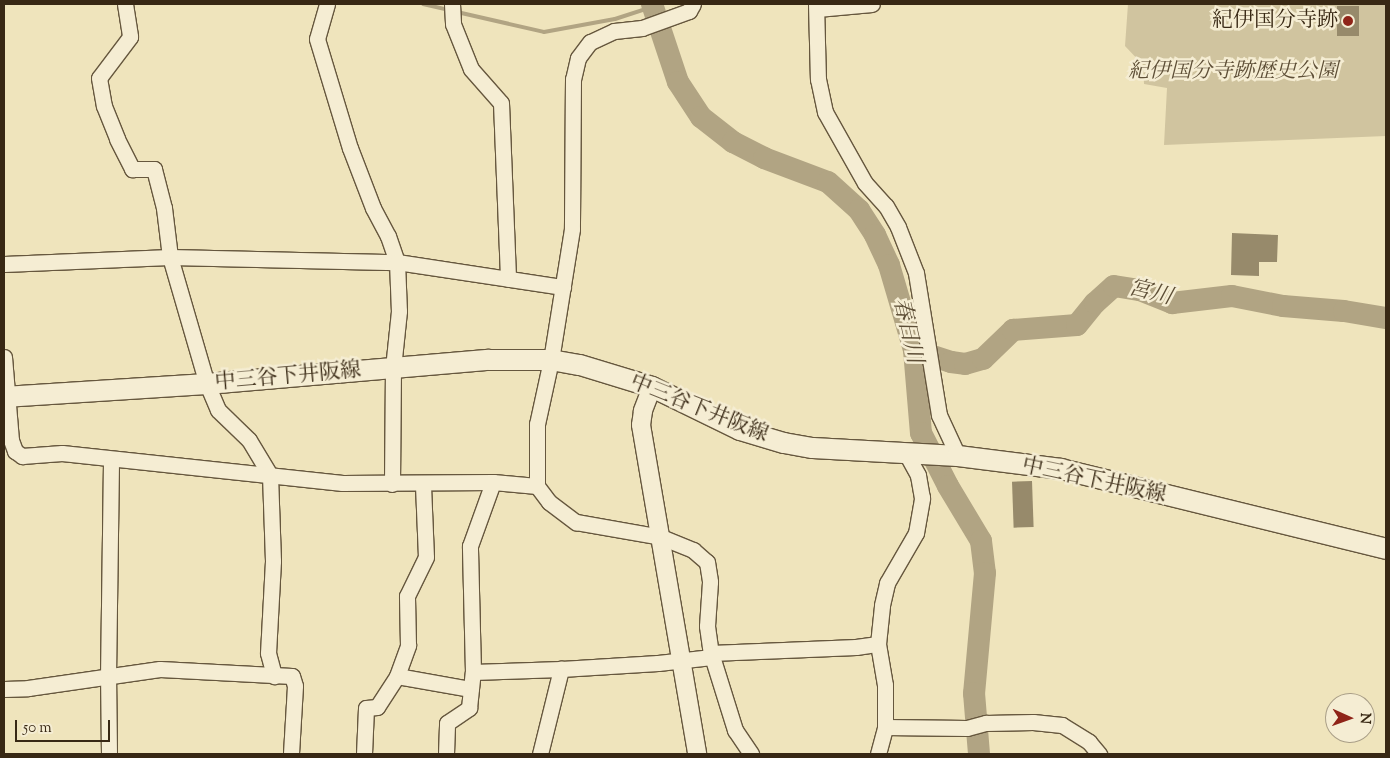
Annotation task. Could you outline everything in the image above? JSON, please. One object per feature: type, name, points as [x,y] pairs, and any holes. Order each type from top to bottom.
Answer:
[{"type":"main road","name":"中三谷下井阪線","points":[[5,397],[207,384],[489,360],[551,360],[608,372],[652,387],[740,430],[784,443],[813,448],[953,455],[1061,469],[1386,549]]},
{"type":"street","points":[[125,4],[130,37],[99,78],[104,106],[116,139],[132,169],[154,169],[164,208],[170,257],[207,384],[218,410],[249,440],[270,476],[273,561],[268,653],[274,676]]},
{"type":"street","points":[[327,4],[317,39],[350,148],[372,208],[388,236],[396,262],[400,311],[393,368],[392,484]]},
{"type":"street","points":[[452,4],[453,24],[471,69],[501,103],[508,279]]},
{"type":"street","points":[[872,4],[816,6],[818,79],[825,112],[865,183],[886,206],[898,227],[916,273],[929,363],[939,415],[953,455]]},
{"type":"street","points":[[691,7],[642,28],[614,31],[590,42],[578,58],[573,79],[572,229],[551,360],[537,424],[537,486],[549,502],[576,522],[661,537],[694,550],[707,562],[710,582],[707,626],[711,655],[735,730],[751,754]]},
{"type":"street","points":[[4,264],[170,257],[396,262],[563,287]]},
{"type":"street","points":[[4,357],[5,397],[11,440],[15,451],[22,456],[62,453],[111,460],[342,483],[423,484],[493,482],[537,486]]},
{"type":"street","points":[[652,387],[643,412],[641,425],[697,754]]},
{"type":"street","points":[[878,754],[885,727],[885,685],[878,644],[882,604],[887,583],[916,534],[922,498],[918,475],[908,453]]},
{"type":"street","points":[[109,754],[108,677],[111,460]]},
{"type":"street","points":[[446,754],[447,723],[469,708],[473,672],[470,546],[493,482]]},
{"type":"street","points":[[364,754],[366,708],[378,706],[397,676],[408,644],[407,596],[426,557],[423,484]]},
{"type":"street","points":[[473,672],[658,663],[711,655],[856,647],[878,644]]},
{"type":"street","points":[[4,689],[28,688],[160,669],[292,676],[295,686],[291,754]]},
{"type":"street","points":[[540,754],[561,669]]},
{"type":"street","points":[[397,676],[471,689]]},
{"type":"street","points":[[885,727],[967,728],[986,723],[1033,722],[1062,725],[1089,742],[1099,754]]},
{"type":"green space","name":"紀伊国分寺跡歴史公園","points":[[1128,4],[1386,4],[1386,136],[1164,145],[1167,88],[1144,84],[1143,65],[1125,46]]},
{"type":"building","name":"紀伊国分寺跡","points":[[1337,6],[1359,6],[1359,36],[1337,36]]},
{"type":"building","points":[[1232,233],[1278,235],[1277,262],[1259,262],[1259,276],[1231,275]]},
{"type":"building","points":[[1032,481],[1034,527],[1014,528],[1012,482]]},
{"type":"waterway","points":[[423,4],[448,10]]},
{"type":"waterway","name":"春日川","points":[[652,4],[678,82],[701,117],[733,142],[764,158],[828,182],[859,210],[875,235],[889,265],[914,350],[921,433],[948,486],[981,541],[985,573],[974,693],[979,754]]},
{"type":"waterway","points":[[457,12],[544,32],[615,19],[653,7]]},
{"type":"waterway","name":"宮川","points":[[914,350],[951,362],[965,364],[983,359],[1013,330],[1077,325],[1095,303],[1114,286],[1140,290],[1172,303],[1232,296],[1283,306],[1344,311],[1386,318]]},
{"type":"place","name":"紀伊国分寺跡","points":[[1348,21]]}]
